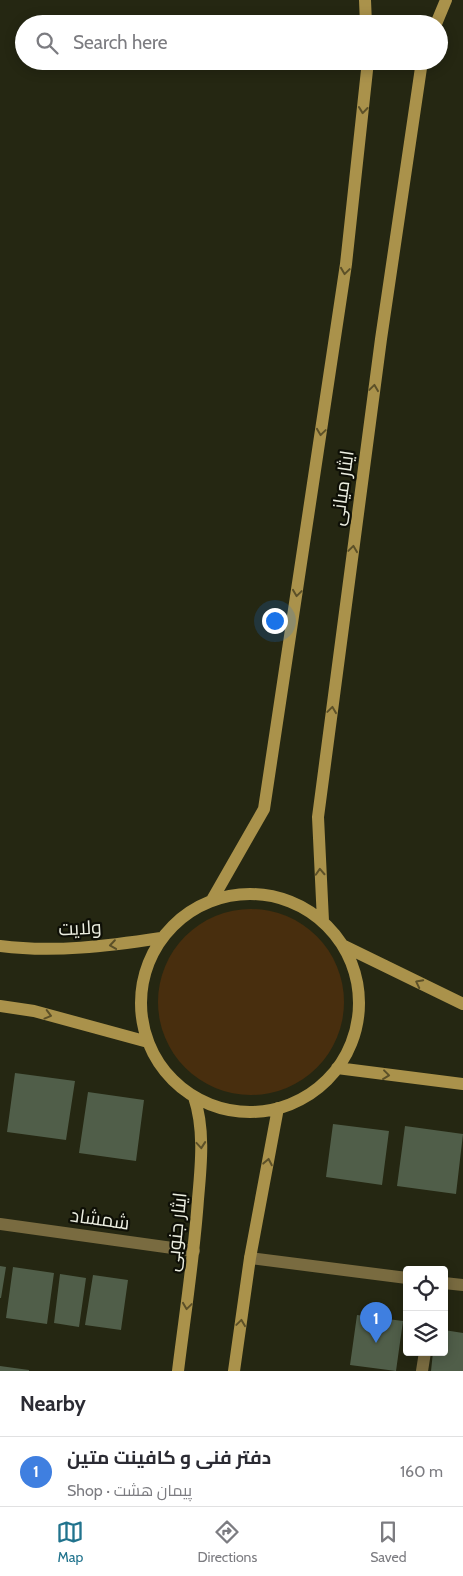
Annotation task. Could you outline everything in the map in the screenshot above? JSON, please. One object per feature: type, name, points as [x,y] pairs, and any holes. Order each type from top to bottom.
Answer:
[{"type":"main road","points":[[364,0],[365,15]]},
{"type":"main road","points":[[440,15],[446,0]]},
{"type":"main road","name":"ایثار میانی","points":[[212,900],[264,809],[346,264],[367,70]]},
{"type":"main road","name":"ایثار میانی","points":[[323,921],[318,817],[381,340],[421,70]]},
{"type":"main road","points":[[240,894],[270,895],[298,904],[323,921],[344,946],[355,969],[360,995],[358,1021],[351,1046],[337,1068],[325,1082],[311,1093],[278,1108],[250,1112],[221,1108],[194,1096],[175,1082],[159,1064],[148,1042],[141,1015],[141,989],[148,962],[161,938],[184,916],[212,900],[240,894]]},
{"type":"main road","name":"ولایت","points":[[0,946],[24,949],[96,947],[161,938]]},
{"type":"main road","points":[[344,946],[463,1004]]},
{"type":"main road","points":[[0,1006],[34,1011],[148,1042]]},
{"type":"main road","points":[[337,1068],[463,1084]]},
{"type":"main road","name":"ایثار جنوبی","points":[[178,1371],[194,1251],[202,1153],[198,1106],[194,1096]]},
{"type":"main road","points":[[234,1371],[250,1258],[278,1108]]},
{"type":"street","name":"شمشاد","points":[[0,1224],[194,1251]]},
{"type":"street","points":[[250,1258],[403,1277]]},
{"type":"street","points":[[448,1283],[463,1285]]},
{"type":"street","points":[[422,1371],[424,1356]]},
{"type":"shaded area","points":[[251,909],[269,911],[286,916],[303,925],[317,936],[328,950],[337,967],[342,984],[344,1002],[342,1020],[337,1037],[328,1054],[317,1068],[303,1079],[286,1088],[269,1093],[251,1095],[233,1093],[216,1088],[199,1079],[185,1068],[174,1054],[165,1037],[160,1020],[158,1002],[160,984],[165,967],[174,950],[185,936],[199,925],[216,916],[233,911]]},
{"type":"building","points":[[15,1073],[75,1081],[66,1140],[7,1132]]},
{"type":"building","points":[[88,1092],[144,1100],[136,1161],[79,1153]]},
{"type":"building","points":[[333,1124],[389,1131],[382,1185],[326,1177]]},
{"type":"building","points":[[405,1126],[463,1134],[456,1194],[397,1186]]},
{"type":"building","points":[[0,1266],[6,1267],[1,1298],[0,1298]]},
{"type":"building","points":[[13,1267],[54,1273],[47,1324],[6,1318]]},
{"type":"building","points":[[60,1274],[86,1278],[79,1327],[54,1323]]},
{"type":"building","points":[[93,1275],[128,1280],[121,1330],[85,1325]]},
{"type":"building","points":[[357,1315],[403,1321],[396,1371],[350,1365]]},
{"type":"building","points":[[448,1331],[463,1333],[463,1371],[431,1371],[433,1356],[448,1356]]},
{"type":"building","points":[[0,1366],[29,1370],[29,1371],[0,1371]]},
{"type":"place","name":"دفتر فنی و کافینت متین","points":[[376,1343]]}]
